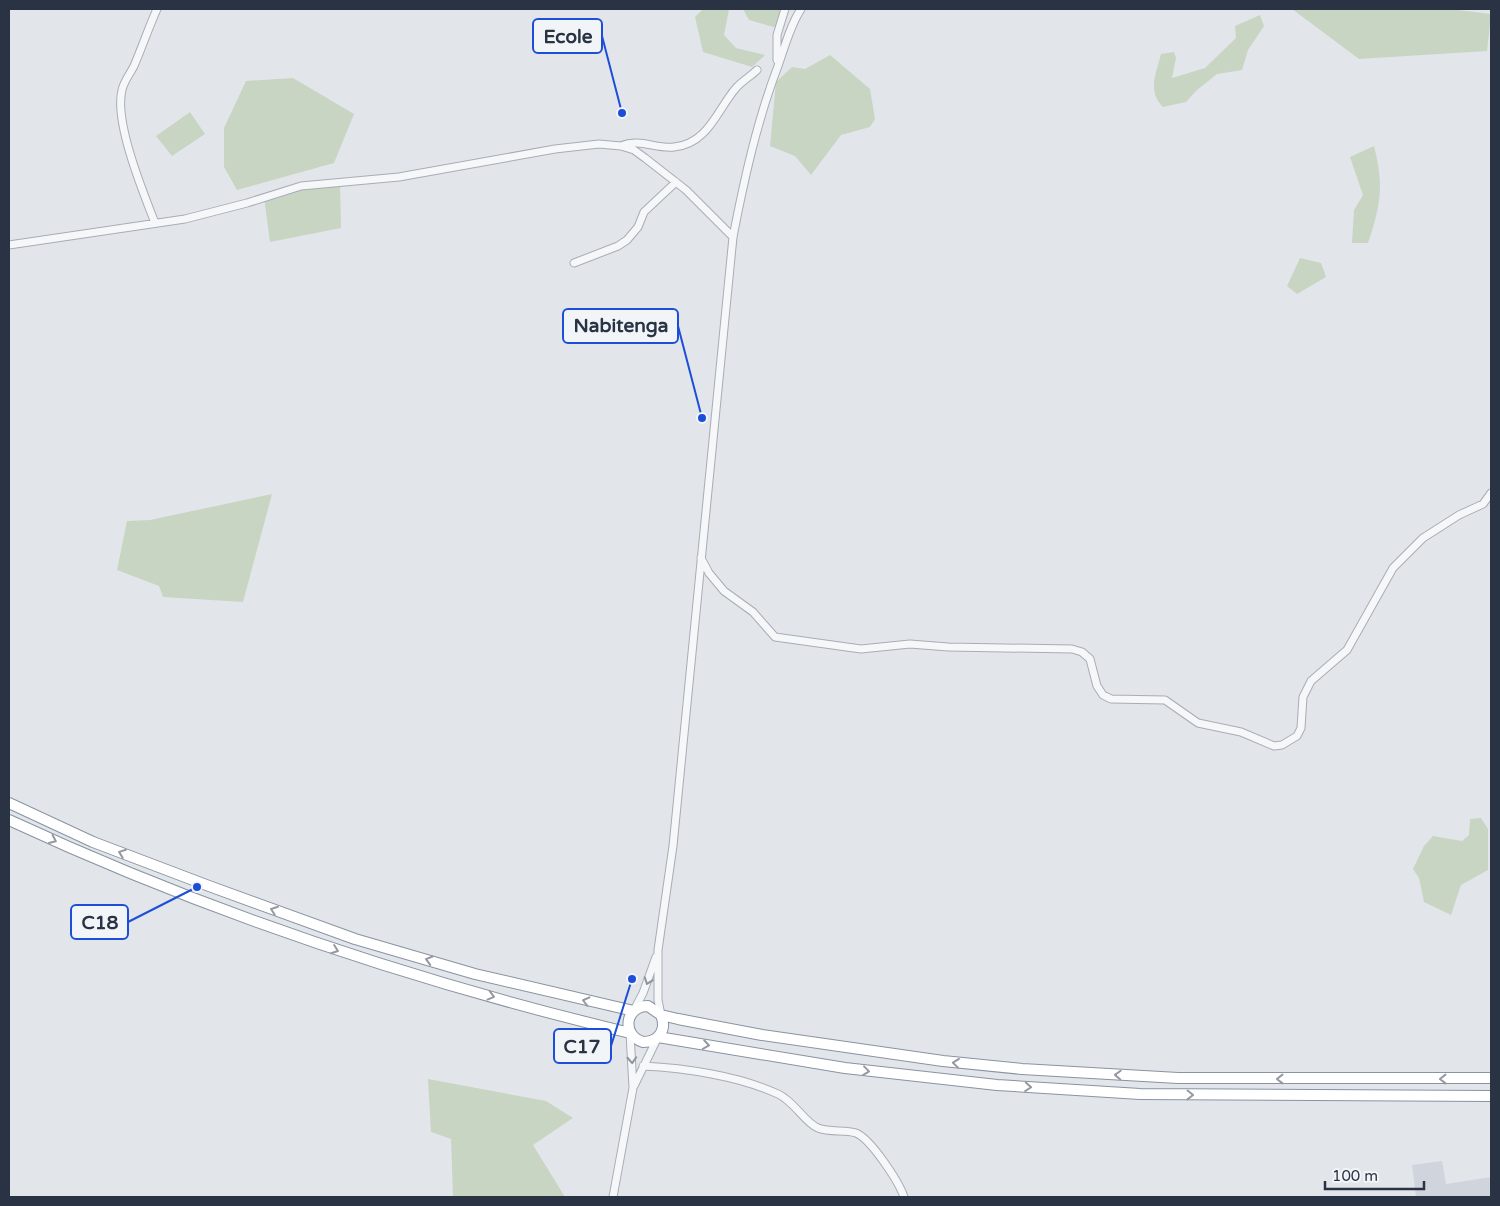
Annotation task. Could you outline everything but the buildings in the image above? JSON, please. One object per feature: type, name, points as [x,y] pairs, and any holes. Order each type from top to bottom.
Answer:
[{"type":"highway","points":[[9,803],[102,845],[209,886],[355,938],[475,974],[634,1011],[648,1006],[661,1015],[762,1035],[943,1061],[1022,1069],[1178,1078],[1491,1078]]},
{"type":"highway","points":[[9,820],[80,853],[348,955],[471,991],[630,1033],[643,1042],[658,1037],[845,1068],[997,1085],[1140,1094],[1491,1096]]},
{"type":"highway","points":[[630,1033],[628,1021],[634,1011]]},
{"type":"highway","points":[[658,1037],[664,1026],[661,1015]]},
{"type":"street","points":[[155,223],[134,166],[123,121],[120,97],[124,82],[133,68],[158,9]]},
{"type":"street","points":[[778,66],[777,35],[785,9]]},
{"type":"street","points":[[661,1015],[658,1000],[658,950],[673,846],[733,237],[749,162],[778,66],[793,21],[802,9]]},
{"type":"street","points":[[621,146],[630,142],[674,148],[702,136],[718,116],[736,87],[757,70]]},
{"type":"street","points":[[9,245],[155,223],[222,210],[300,186],[399,177],[569,147],[599,144],[621,146],[634,150],[676,182],[733,237]]},
{"type":"street","points":[[574,263],[618,246],[627,240],[638,227],[644,212],[676,182]]},
{"type":"street","points":[[701,558],[709,573],[724,591],[753,612],[775,637],[862,649],[910,644],[948,647],[1072,649],[1082,652],[1090,659],[1097,686],[1103,695],[1111,699],[1166,700],[1198,723],[1241,732],[1274,746],[1287,743],[1297,736],[1301,728],[1303,697],[1311,680],[1347,650],[1393,568],[1422,538],[1460,515],[1483,504],[1491,493]]},
{"type":"street","points":[[634,1011],[644,993],[658,950]]},
{"type":"street","points":[[613,1197],[633,1088],[630,1033]]},
{"type":"street","points":[[633,1088],[658,1037]]},
{"type":"street","points":[[643,1066],[667,1067],[728,1078],[778,1094],[799,1109],[819,1128],[858,1134],[875,1151],[899,1186],[904,1197]]},
{"type":"shaded area","points":[[1442,1161],[1446,1184],[1491,1177],[1491,1197],[1416,1197],[1412,1165]]},
{"type":"green space","points":[[703,9],[729,9],[724,35],[736,48],[765,55],[752,67],[703,52],[695,17]]},
{"type":"green space","points":[[743,9],[780,9],[782,11],[777,28],[749,20]]},
{"type":"green space","points":[[1292,9],[1450,9],[1491,14],[1487,51],[1359,59]]},
{"type":"green space","points":[[1260,15],[1264,26],[1248,50],[1242,70],[1217,74],[1197,90],[1186,102],[1163,107],[1155,95],[1154,88],[1155,75],[1161,54],[1174,52],[1176,58],[1172,78],[1205,68],[1236,38],[1235,26]]},
{"type":"green space","points":[[830,55],[870,89],[875,119],[870,127],[841,135],[811,175],[795,156],[770,146],[776,82],[792,67],[805,69]]},
{"type":"green space","points":[[293,78],[354,114],[334,163],[237,190],[224,167],[224,128],[246,81]]},
{"type":"green space","points":[[190,112],[205,134],[172,156],[156,136]]},
{"type":"green space","points":[[1374,146],[1380,184],[1376,217],[1368,243],[1352,243],[1354,210],[1363,195],[1350,157]]},
{"type":"green space","points":[[340,182],[341,228],[270,242],[264,197],[284,190]]},
{"type":"green space","points":[[1300,258],[1321,263],[1326,277],[1297,294],[1287,286]]},
{"type":"green space","points":[[272,494],[243,602],[163,597],[159,586],[117,570],[127,521],[150,520]]},
{"type":"green space","points":[[1481,818],[1488,829],[1488,870],[1461,885],[1451,915],[1424,902],[1419,878],[1413,869],[1424,846],[1433,836],[1462,841],[1469,835],[1470,819]]},
{"type":"green space","points":[[428,1079],[546,1101],[573,1118],[533,1145],[565,1197],[453,1197],[451,1139],[431,1132]]},
{"type":"place","name":"Ecole","points":[[622,113]]},
{"type":"place","name":"Nabitenga","points":[[702,418]]},
{"type":"place","name":"C18","points":[[197,887]]},
{"type":"place","name":"C17","points":[[632,979]]}]
